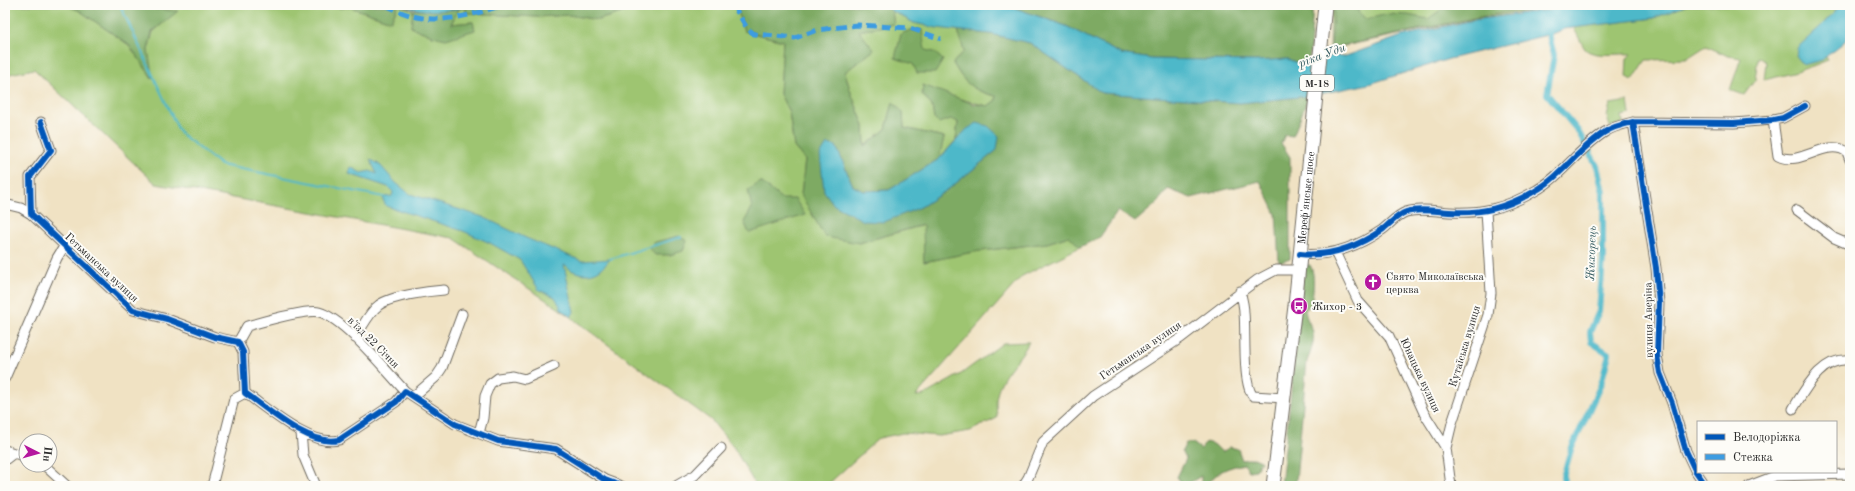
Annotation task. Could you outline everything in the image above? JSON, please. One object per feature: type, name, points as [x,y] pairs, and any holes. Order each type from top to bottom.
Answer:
[{"type":"highway","name":"Мереф'янське шосе","points":[[1273,486],[1300,254],[1325,5]]},
{"type":"street","points":[[1300,254],[1316,256],[1352,247],[1407,212],[1486,211],[1506,206],[1536,190],[1605,131],[1633,122],[1734,123],[1773,120],[1783,118],[1805,106]]},
{"type":"street","points":[[1773,120],[1778,156],[1791,160],[1816,152],[1836,148],[1847,152],[1850,160]]},
{"type":"street","points":[[31,214],[30,176],[51,150],[41,122]]},
{"type":"street","name":"вулиця Аверіна","points":[[1633,122],[1656,268],[1659,303],[1657,355],[1660,373],[1672,403],[1686,451],[1697,473]]},
{"type":"street","name":"Гетьманська вулиця","points":[[5,204],[21,208],[31,214],[133,310],[168,319],[215,337],[238,342]]},
{"type":"street","points":[[1797,210],[1834,238],[1850,245]]},
{"type":"street","name":"Кутаїська вулиця","points":[[1450,486],[1446,448],[1452,423],[1488,315],[1490,293],[1486,211]]},
{"type":"street","points":[[5,378],[57,258],[65,245]]},
{"type":"street","name":"Юнацька вулиця","points":[[1335,252],[1358,301],[1389,336],[1424,413],[1446,448]]},
{"type":"street","name":"Гетьманська вулиця","points":[[1027,483],[1043,442],[1093,396],[1181,338],[1240,291],[1276,270],[1298,270]]},
{"type":"street","points":[[355,338],[379,305],[393,299],[428,291],[444,290]]},
{"type":"street","points":[[1240,291],[1244,312],[1246,376],[1250,393],[1253,396],[1284,398]]},
{"type":"street","name":"в'їзд 22 Січня","points":[[238,342],[247,326],[292,315],[318,312],[333,318],[355,338],[405,391]]},
{"type":"street","points":[[414,396],[436,377],[442,368],[462,314]]},
{"type":"street","points":[[238,342],[243,352],[245,393]]},
{"type":"street","points":[[5,362],[17,350]]},
{"type":"street","points":[[1792,409],[1809,383],[1822,368],[1840,359],[1850,360]]},
{"type":"street","points":[[479,433],[483,418],[485,396],[490,384],[498,378],[513,376],[525,379],[554,366]]},
{"type":"street","points":[[245,393],[301,433],[330,442],[339,440],[396,402],[405,391],[455,424],[498,441],[556,449],[605,480],[621,486]]},
{"type":"street","points":[[212,486],[234,400],[245,393]]},
{"type":"street","points":[[301,433],[303,455],[316,486]]},
{"type":"street","points":[[676,486],[695,475],[721,448]]},
{"type":"street","points":[[5,450],[18,454]]},
{"type":"street","points":[[5,460],[14,453]]},
{"type":"street","points":[[53,473],[67,486]]},
{"type":"street","name":"вулиця Аверіна","points":[[1697,473],[1706,486]]},
{"type":"street","points":[[1749,486],[1774,476],[1850,474]]},
{"type":"green space","points":[[5,5],[66,5],[80,11],[129,45],[152,78],[148,50],[153,32],[177,11],[156,9],[147,5],[334,5],[340,8],[350,7],[391,21],[398,5],[413,10],[411,27],[433,36],[473,22],[451,24],[459,9],[466,7],[466,13],[537,17],[569,15],[598,20],[647,5],[736,5],[744,31],[783,41],[780,94],[789,112],[794,147],[805,160],[801,195],[859,243],[924,225],[924,262],[973,252],[1047,243],[1069,236],[1080,247],[1022,276],[916,396],[924,395],[961,374],[1003,343],[1029,342],[1006,374],[999,388],[996,398],[997,418],[970,431],[939,436],[903,433],[879,438],[826,486],[756,486],[734,448],[711,420],[558,308],[453,238],[156,184],[34,69],[5,75]]},
{"type":"green space","points":[[66,5],[147,5],[156,9],[178,11],[152,32],[148,50],[153,79],[129,45],[80,11]]},
{"type":"green space","points":[[334,5],[398,5],[391,21],[350,7],[340,8]]},
{"type":"green space","points":[[476,5],[647,5],[598,20],[569,15],[537,17],[466,13],[466,7]]},
{"type":"green space","points":[[736,5],[885,5],[892,11],[894,24],[859,31],[874,50],[845,72],[850,90],[864,126],[865,146],[886,129],[893,102],[903,113],[904,128],[944,137],[939,159],[889,190],[863,191],[853,186],[836,146],[824,191],[921,207],[950,188],[997,150],[967,129],[956,140],[958,122],[951,119],[938,123],[934,119],[932,106],[922,94],[923,85],[974,104],[988,106],[996,100],[996,96],[981,92],[965,81],[953,63],[964,51],[958,30],[990,34],[1030,43],[1102,93],[1240,103],[1309,96],[1293,136],[1285,135],[1281,143],[1290,157],[1290,259],[1279,263],[1276,214],[1260,181],[1191,198],[1168,189],[1156,204],[1135,222],[1118,211],[1100,237],[1080,247],[1069,236],[1047,243],[973,252],[924,262],[923,225],[859,243],[825,237],[801,195],[805,160],[794,147],[789,112],[780,94],[783,41],[744,31]]},
{"type":"green space","points":[[1001,5],[1313,5],[1309,68],[1288,59],[1256,61],[1152,59],[1121,54],[1066,26],[1018,9]]},
{"type":"green space","points":[[1331,5],[1569,5],[1474,19],[1330,49]]},
{"type":"green space","points":[[1334,5],[1359,5],[1358,12],[1366,19],[1388,14],[1408,15],[1428,19],[1442,9],[1454,5],[1547,5],[1474,18],[1331,48]]},
{"type":"green space","points":[[1687,5],[1841,5],[1821,26],[1803,63],[1826,57],[1828,60],[1797,72],[1764,80],[1766,62],[1758,57],[1755,80],[1744,95],[1730,90],[1741,58],[1728,56],[1706,46],[1686,59],[1646,60],[1633,80],[1626,77],[1627,58],[1632,54],[1600,54],[1589,52],[1585,49],[1574,29],[1578,27],[1654,18]]},
{"type":"green space","points":[[459,9],[451,24],[473,22],[475,30],[446,39],[433,36],[411,27],[413,10]]},
{"type":"green space","points":[[892,11],[914,23],[958,30],[964,51],[953,63],[965,81],[975,89],[996,96],[996,100],[988,106],[956,98],[922,94],[932,106],[934,119],[952,118],[958,122],[956,140],[939,159],[944,137],[904,128],[903,113],[893,103],[886,129],[865,146],[864,126],[850,90],[845,72],[874,50],[858,31],[894,24]]},
{"type":"green space","points":[[910,30],[922,30],[925,50],[934,52],[943,60],[935,73],[917,73],[913,64],[895,58],[901,34]]},
{"type":"green space","points":[[1628,101],[1630,114],[1622,116],[1623,123],[1610,127],[1607,117],[1610,104]]},
{"type":"green space","points":[[761,182],[782,199],[795,199],[805,215],[749,233],[744,222],[752,208],[748,190]]},
{"type":"green space","points":[[679,236],[687,241],[683,251],[670,255],[655,255],[649,248],[655,242]]},
{"type":"green space","points":[[1306,265],[1310,265],[1313,274],[1311,305],[1305,310],[1312,329],[1313,341],[1307,361],[1296,481],[1293,486],[1281,486],[1304,269]]},
{"type":"green space","points":[[1206,442],[1215,445],[1222,452],[1230,447],[1238,449],[1242,460],[1254,458],[1261,461],[1256,470],[1249,471],[1244,464],[1223,470],[1214,477],[1208,486],[1201,486],[1201,476],[1186,485],[1177,477],[1186,459],[1182,451],[1186,443],[1193,443],[1201,449]]},
{"type":"water","points":[[402,5],[476,5],[458,9],[429,11]]},
{"type":"water","points":[[885,5],[1001,5],[1018,9],[1066,26],[1121,54],[1152,59],[1256,61],[1288,59],[1309,68],[1333,55],[1343,57],[1402,36],[1474,20],[1584,5],[1687,5],[1654,18],[1564,29],[1555,33],[1449,59],[1369,84],[1309,96],[1240,103],[1102,93],[1030,43],[990,34],[937,28],[914,23],[892,11]]},
{"type":"water","points":[[1841,5],[1850,5],[1850,34],[1844,42],[1822,60],[1803,65],[1796,57],[1797,48]]},
{"type":"water","points":[[977,123],[988,126],[999,136],[997,150],[950,188],[921,207],[884,222],[864,221],[834,205],[824,191],[820,155],[827,144],[836,146],[853,186],[863,191],[889,190],[939,159],[967,129]]},
{"type":"water","points":[[370,159],[380,165],[396,183],[410,194],[483,217],[526,238],[582,261],[610,259],[602,268],[588,274],[582,274],[571,270],[564,265],[574,312],[571,317],[562,310],[555,297],[539,290],[520,260],[490,243],[463,231],[386,206],[383,200],[384,197],[392,196],[393,192],[388,187],[349,174],[351,167],[361,173],[370,171],[377,174]]},
{"type":"waterway","points":[[120,5],[180,133],[221,165],[384,197]]},
{"type":"waterway","name":"Жихорець","points":[[1547,27],[1554,55],[1547,94],[1578,131],[1597,166],[1603,192],[1603,259],[1599,311],[1590,332],[1591,342],[1609,354],[1601,384],[1571,450],[1563,477],[1566,486]]},
{"type":"waterway","points":[[610,259],[681,237]]},
{"type":"marked path","points":[[386,5],[416,17],[430,19],[458,17],[503,5]]},
{"type":"marked path","points":[[733,5],[747,28],[754,34],[795,38],[817,30],[857,25],[910,28],[941,39]]},
{"type":"cycle path","points":[[1300,254],[1322,254],[1343,250],[1373,236],[1397,217],[1406,212],[1422,210],[1449,212],[1483,211],[1514,202],[1545,185],[1587,146],[1608,130],[1615,127],[1633,122],[1734,123],[1773,120],[1783,118],[1805,106]]},
{"type":"cycle path","points":[[41,122],[51,150],[30,177],[31,214],[133,310],[167,319],[215,337],[238,342],[243,352],[245,393],[277,417],[315,438],[328,441],[339,440],[396,402],[405,391],[455,424],[498,441],[556,449],[605,480],[621,486]]},
{"type":"cycle path","points":[[1633,122],[1656,268],[1659,303],[1657,355],[1660,373],[1672,403],[1686,451],[1697,473]]},
{"type":"cycle path","points":[[1697,473],[1706,486]]},
{"type":"place","name":"Свято Миколаївська церква","points":[[1373,282]]},
{"type":"place","name":"Жихор - 3","points":[[1299,306]]},
{"type":"water label","name":"ріка Уди","points":[[1322,55]]}]
